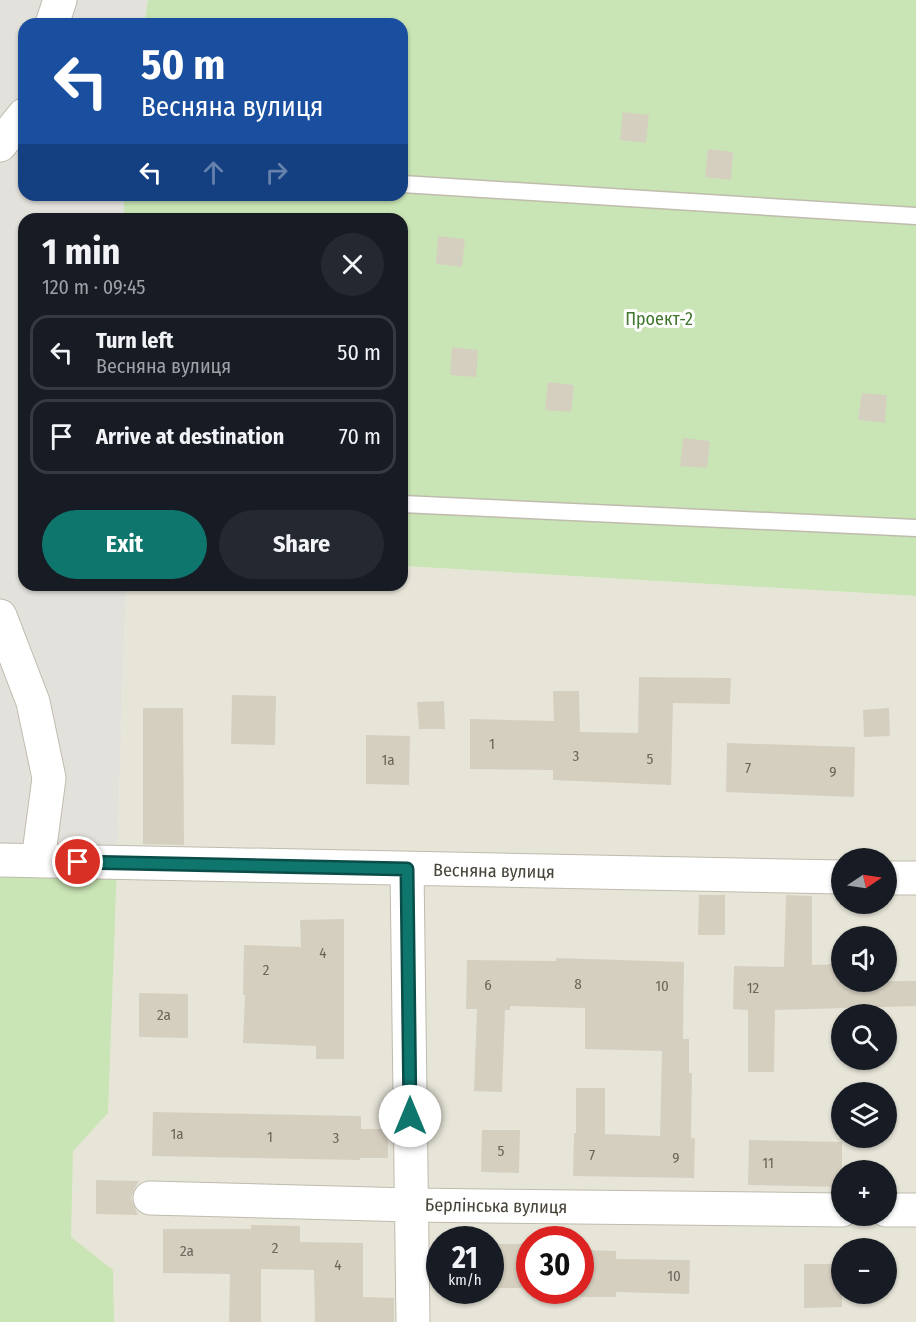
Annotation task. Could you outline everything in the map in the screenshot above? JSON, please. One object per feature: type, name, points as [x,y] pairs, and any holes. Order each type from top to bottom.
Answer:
[{"type":"street","points":[[54,18],[60,0]]},
{"type":"street","points":[[0,145],[18,122]]},
{"type":"street","points":[[0,616],[33,702],[49,777],[38,861]]},
{"type":"street","name":"Весняна вулиця","points":[[0,860],[831,877]]},
{"type":"street","points":[[407,869],[413,1322]]},
{"type":"street","points":[[897,878],[916,878]]},
{"type":"street","name":"Берлінська вулиця","points":[[150,1198],[410,1205],[831,1210]]},
{"type":"street","points":[[897,1210],[916,1210]]},
{"type":"lane","points":[[408,184],[916,216]]},
{"type":"lane","points":[[408,504],[916,528]]},
{"type":"shaded area","points":[[0,0],[148,0],[145,18],[18,18],[18,201],[124,201],[124,213],[18,213],[18,591],[126,591],[117,864],[0,860]]},
{"type":"shaded area","points":[[408,566],[916,596],[916,1322],[0,1322],[117,863],[126,591],[408,591]]},
{"type":"green space","name":"Проект-2","points":[[148,0],[916,0],[916,596],[408,566],[408,213],[124,213],[124,201],[408,201],[408,18],[145,18]]},
{"type":"green space","points":[[0,860],[117,864],[108,1113],[73,1151],[71,1237],[113,1270],[114,1322],[0,1322]]},
{"type":"building","points":[[623,112],[649,115],[646,143],[620,140]]},
{"type":"building","points":[[708,149],[733,152],[731,180],[705,177]]},
{"type":"building","points":[[438,236],[465,239],[462,267],[436,264]]},
{"type":"building","points":[[452,347],[478,350],[476,377],[450,375]]},
{"type":"building","points":[[548,382],[574,385],[571,412],[545,410]]},
{"type":"building","points":[[862,393],[887,395],[885,423],[858,420]]},
{"type":"building","points":[[683,438],[710,441],[707,468],[680,466]]},
{"type":"building","points":[[639,677],[731,678],[730,704],[673,703],[671,785],[553,780],[553,770],[470,769],[470,719],[554,721],[553,691],[579,691],[580,732],[638,733]]},
{"type":"building","points":[[232,695],[276,696],[275,745],[231,744]]},
{"type":"building","points":[[444,701],[445,729],[419,729],[417,702]]},
{"type":"building","points":[[143,708],[183,708],[184,845],[143,844]]},
{"type":"building","points":[[889,708],[890,736],[864,737],[863,710]]},
{"type":"building","points":[[366,735],[410,736],[409,785],[366,784]]},
{"type":"building","points":[[727,743],[855,747],[854,797],[726,792]]},
{"type":"building","points":[[699,895],[725,895],[725,935],[698,935]]},
{"type":"building","points":[[786,895],[812,896],[812,965],[831,964],[831,992],[897,992],[897,981],[916,981],[916,1006],[831,1004],[831,1008],[775,1010],[774,1072],[748,1072],[748,1010],[733,1009],[734,966],[784,967]]},
{"type":"building","points":[[344,919],[344,1059],[316,1059],[316,1046],[243,1043],[244,945],[301,947],[300,920]]},
{"type":"building","points":[[556,958],[684,962],[683,1039],[689,1039],[689,1073],[692,1073],[691,1138],[695,1138],[694,1178],[573,1176],[576,1088],[605,1088],[605,1134],[660,1136],[662,1051],[585,1049],[585,1008],[510,1006],[510,1010],[505,1010],[502,1092],[474,1091],[477,1009],[466,1009],[467,960],[556,961]]},
{"type":"building","points":[[139,993],[188,994],[188,1038],[139,1037]]},
{"type":"building","points":[[153,1112],[361,1116],[361,1129],[388,1129],[388,1158],[360,1158],[360,1160],[152,1156]]},
{"type":"building","points":[[482,1130],[520,1130],[519,1173],[481,1172]]},
{"type":"building","points":[[749,1140],[831,1142],[831,1148],[842,1148],[842,1160],[831,1160],[831,1187],[748,1185]]},
{"type":"building","points":[[96,1180],[139,1181],[131,1198],[138,1215],[96,1214]]},
{"type":"building","points":[[251,1225],[300,1226],[300,1242],[363,1243],[363,1297],[394,1298],[394,1322],[315,1322],[314,1270],[261,1269],[261,1322],[229,1322],[230,1274],[163,1273],[163,1229],[251,1229]]},
{"type":"building","points":[[504,1244],[516,1244],[516,1288],[504,1288]]},
{"type":"building","points":[[594,1250],[616,1251],[616,1259],[690,1260],[689,1294],[616,1292],[616,1297],[594,1297]]},
{"type":"building","points":[[804,1264],[831,1264],[831,1304],[842,1304],[842,1307],[804,1308]]},
{"type":"route","points":[[78,862],[407,869],[410,1116]]}]
